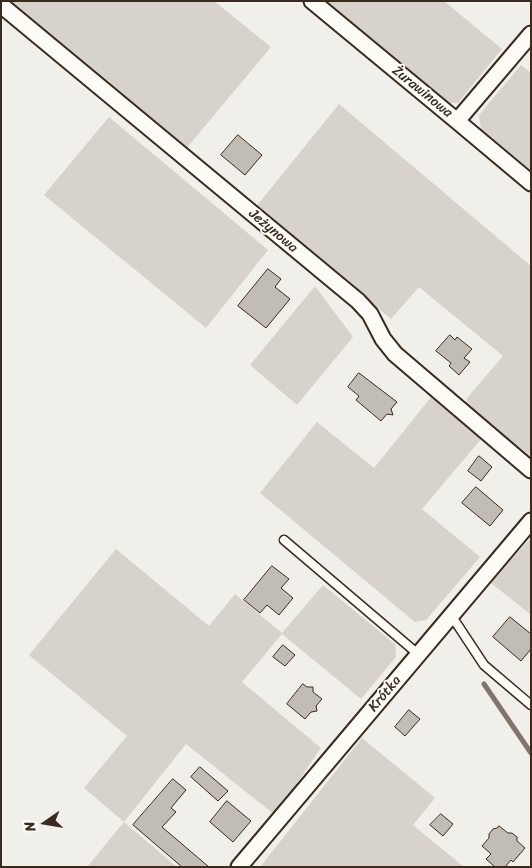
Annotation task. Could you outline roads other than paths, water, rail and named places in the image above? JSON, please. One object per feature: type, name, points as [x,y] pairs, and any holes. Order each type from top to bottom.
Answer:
[{"type":"street","name":"Żurawinowa","points":[[312,1],[531,183]]},
{"type":"street","name":"Jeżynowa","points":[[1,6],[358,301],[370,314],[383,339],[395,354],[531,470]]},
{"type":"street","points":[[457,121],[531,34]]},
{"type":"street","name":"Krótka","points":[[239,867],[531,520]]},
{"type":"lane","points":[[284,540],[418,654]]},
{"type":"lane","points":[[451,615],[484,665],[531,705]]},
{"type":"waterway","points":[[484,684],[531,753]]}]
